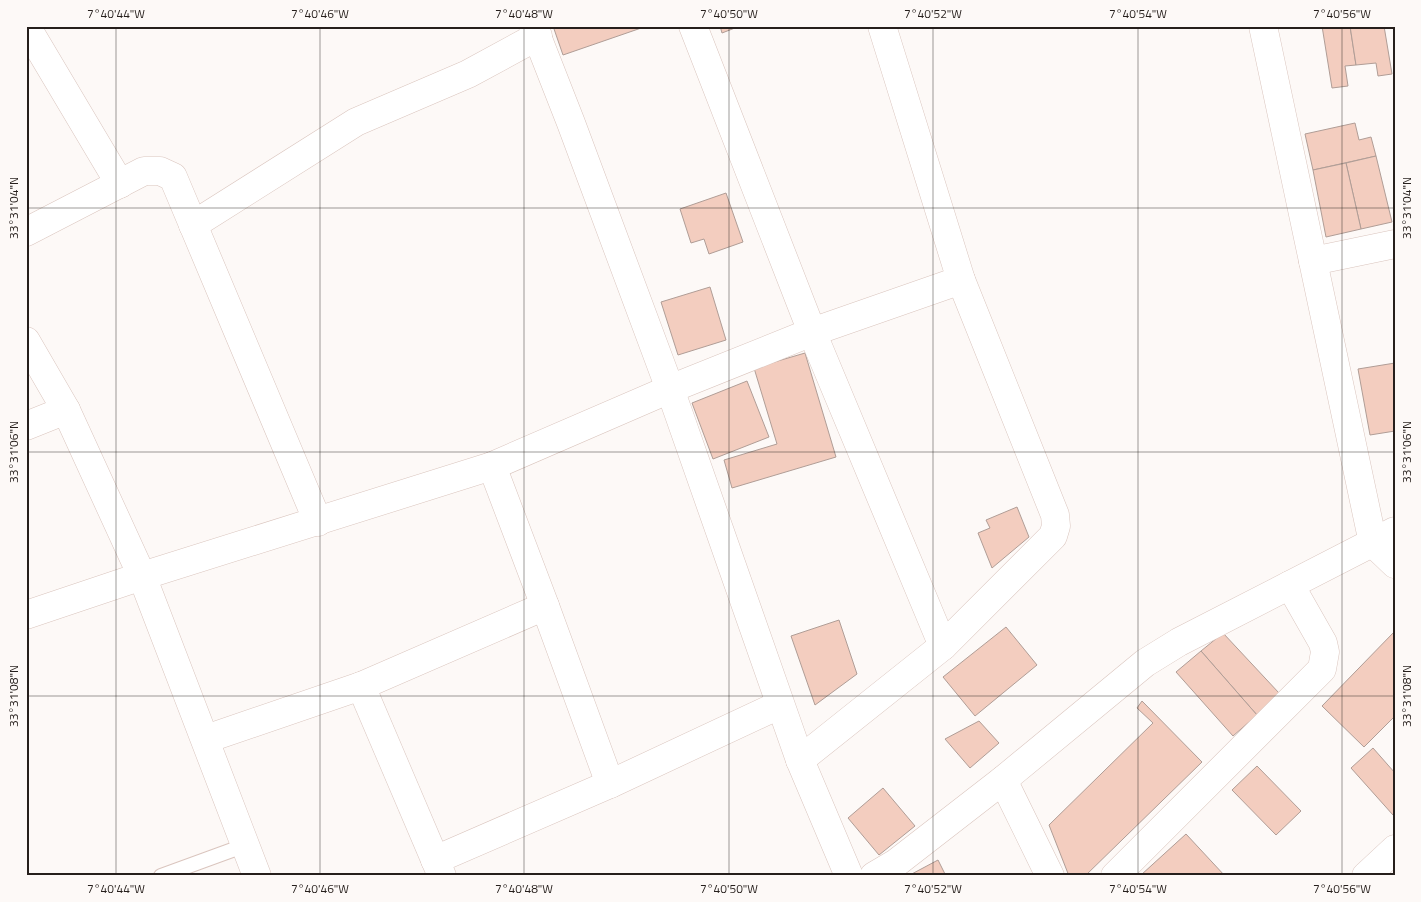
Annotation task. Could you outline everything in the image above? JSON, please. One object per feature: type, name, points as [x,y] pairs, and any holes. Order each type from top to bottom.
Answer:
[{"type":"street","points":[[26,26],[120,184]]},
{"type":"street","points":[[693,26],[812,332],[944,646]]},
{"type":"street","points":[[800,760],[944,646],[1053,536],[1056,526],[1055,515],[962,280],[882,26]]},
{"type":"street","points":[[1263,26],[1313,261],[1384,537],[1395,564]]},
{"type":"street","points":[[193,225],[356,122],[468,74],[536,31],[670,389],[779,705],[849,876]]},
{"type":"street","points":[[26,232],[144,171],[160,171],[173,178],[318,522]]},
{"type":"street","points":[[1313,261],[1395,244]]},
{"type":"street","points":[[26,615],[142,576],[492,466],[670,389],[812,332],[962,280]]},
{"type":"street","points":[[26,341],[66,410],[142,576],[257,876]]},
{"type":"street","points":[[26,426],[66,410]]},
{"type":"street","points":[[492,466],[610,784]]},
{"type":"street","points":[[874,876],[896,863],[1003,780],[1145,663],[1179,642],[1384,537]]},
{"type":"street","points":[[1114,876],[1322,668],[1325,652],[1323,644],[1290,586]]},
{"type":"street","points":[[206,739],[361,686],[545,606]]},
{"type":"street","points":[[361,686],[439,868],[610,784],[779,705]]},
{"type":"street","points":[[1003,780],[1050,876]]},
{"type":"street","points":[[1366,876],[1395,849]]},
{"type":"lane","points":[[161,876],[246,845]]},
{"type":"building","points":[[553,26],[647,26],[563,55]]},
{"type":"building","points":[[720,26],[740,26],[722,33]]},
{"type":"building","points":[[1322,26],[1350,26],[1356,65],[1345,66],[1348,86],[1332,88]]},
{"type":"building","points":[[1350,26],[1384,26],[1392,74],[1378,76],[1376,63],[1356,65]]},
{"type":"building","points":[[1355,123],[1359,140],[1371,137],[1376,156],[1313,170],[1305,134]]},
{"type":"building","points":[[1376,156],[1392,222],[1361,229],[1346,163]]},
{"type":"building","points":[[1346,163],[1361,229],[1326,237],[1313,170]]},
{"type":"building","points":[[726,193],[743,242],[709,254],[704,239],[691,243],[680,209]]},
{"type":"building","points":[[710,287],[726,340],[678,355],[661,302]]},
{"type":"building","points":[[805,353],[836,457],[732,488],[724,460],[777,444],[754,368]]},
{"type":"building","points":[[1395,363],[1395,431],[1370,435],[1358,369]]},
{"type":"building","points":[[747,381],[769,437],[713,459],[692,403]]},
{"type":"building","points":[[1017,507],[1029,537],[992,568],[978,533],[990,528],[986,520]]},
{"type":"building","points":[[839,620],[857,674],[815,705],[791,636]]},
{"type":"building","points":[[1006,627],[1037,665],[975,716],[943,677]]},
{"type":"building","points":[[1395,631],[1395,716],[1364,747],[1322,706]]},
{"type":"building","points":[[1223,633],[1279,693],[1257,715],[1201,651]]},
{"type":"building","points":[[1201,651],[1257,715],[1233,736],[1176,672]]},
{"type":"building","points":[[1142,701],[1202,762],[1085,876],[1069,876],[1049,825],[1153,723],[1137,708]]},
{"type":"building","points":[[979,721],[999,743],[970,768],[945,739]]},
{"type":"building","points":[[1373,748],[1395,773],[1395,813],[1393,815],[1351,768]]},
{"type":"building","points":[[1257,766],[1301,811],[1276,835],[1232,790]]},
{"type":"building","points":[[883,788],[915,826],[879,855],[848,818]]},
{"type":"building","points":[[1186,834],[1225,876],[1141,875]]},
{"type":"building","points":[[938,860],[946,876],[908,876]]}]
